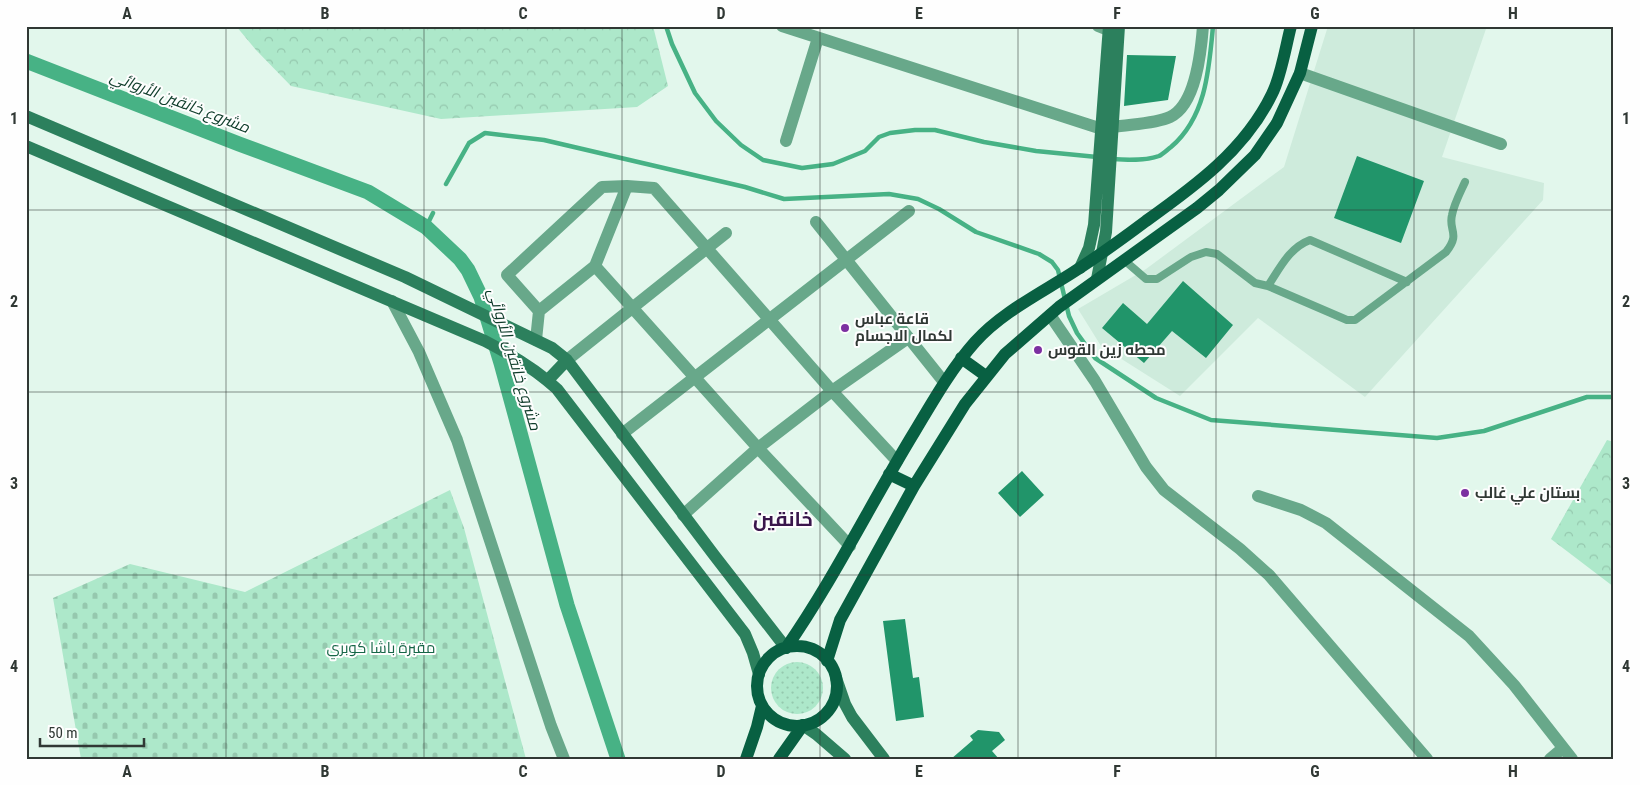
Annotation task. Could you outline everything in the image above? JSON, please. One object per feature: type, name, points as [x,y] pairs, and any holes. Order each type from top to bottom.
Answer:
[{"type":"main road","points":[[786,648],[814,608],[889,474],[944,382],[961,358],[976,340],[1014,309],[1102,254],[1200,181],[1246,137],[1274,92],[1291,26]]},
{"type":"main road","points":[[827,660],[840,620],[914,486],[965,404],[986,376],[1006,354],[1054,311],[1197,208],[1219,190],[1255,155],[1277,123],[1300,73],[1312,26]]},
{"type":"main road","points":[[1097,279],[1106,232],[1104,184],[1109,27]]},
{"type":"main road","points":[[26,116],[387,269],[552,348],[567,360],[786,648]]},
{"type":"main road","points":[[26,146],[503,350],[557,388],[745,634],[753,653],[758,674],[758,696],[762,706],[770,716],[780,722],[791,725],[803,725],[815,721],[825,714],[832,703],[836,691],[836,678]]},
{"type":"main road","points":[[1076,270],[1092,236],[1104,184]]},
{"type":"main road","points":[[961,358],[986,376]]},
{"type":"main road","points":[[548,380],[567,360]]},
{"type":"main road","points":[[889,474],[914,486]]},
{"type":"main road","points":[[758,674],[765,662],[774,653],[786,648],[798,646],[809,648],[819,653],[827,660],[852,717],[884,759]]},
{"type":"main road","points":[[746,759],[762,706]]},
{"type":"main road","points":[[779,759],[803,725]]},
{"type":"main road","points":[[803,725],[822,738],[845,759]]},
{"type":"street","points":[[782,26],[798,29],[818,38],[1107,132],[1165,119],[1179,111],[1187,99],[1196,75],[1203,26]]},
{"type":"street","points":[[786,141],[818,38]]},
{"type":"street","points":[[1300,73],[1501,144]]},
{"type":"street","points":[[536,340],[540,311],[595,266],[627,186]]},
{"type":"street","points":[[540,311],[507,275],[602,187],[654,188],[832,391],[897,461]]},
{"type":"street","points":[[622,434],[909,211]]},
{"type":"street","points":[[816,222],[944,382]]},
{"type":"street","points":[[567,360],[726,233]]},
{"type":"street","points":[[595,266],[694,378],[850,546]]},
{"type":"street","points":[[392,301],[420,352],[458,440],[551,726],[564,759]]},
{"type":"street","points":[[1054,311],[1146,467],[1164,490],[1240,549],[1270,576],[1427,759]]},
{"type":"street","points":[[684,515],[758,448],[832,391],[908,338]]},
{"type":"street","points":[[1258,496],[1301,510],[1326,523],[1468,636],[1514,685],[1572,759]]},
{"type":"street","points":[[1550,759],[1563,748]]},
{"type":"lane","points":[[1124,260],[1146,279],[1157,279],[1191,257],[1206,252],[1217,254],[1255,283],[1268,286],[1347,320],[1355,320],[1446,252],[1453,244],[1454,233],[1451,217],[1465,182]]},
{"type":"lane","points":[[1268,286],[1291,251],[1299,244],[1310,240],[1407,282]]},
{"type":"shaded area","points":[[1328,26],[1487,26],[1442,157],[1544,183],[1543,200],[1365,397],[1258,318],[1180,396],[1101,346],[1078,309],[1146,269],[1284,167]]},
{"type":"green space","points":[[236,26],[653,26],[668,86],[637,107],[441,119],[291,86]]},
{"type":"green space","points":[[1607,440],[1614,442],[1614,587],[1551,539]]},
{"type":"green space","name":"مقبرة باشا كوبري","points":[[450,490],[464,528],[526,759],[81,759],[53,598],[130,564],[245,592]]},
{"type":"green space","points":[[792,662],[802,662],[816,669],[823,683],[823,693],[816,707],[802,714],[792,714],[782,710],[775,703],[771,693],[771,683],[775,673],[782,666]]},
{"type":"building","points":[[1127,55],[1176,56],[1168,100],[1124,106]]},
{"type":"building","points":[[1357,156],[1424,181],[1401,243],[1334,218]]},
{"type":"building","points":[[1183,281],[1233,325],[1206,358],[1172,331],[1144,363],[1102,328],[1123,303],[1147,324]]},
{"type":"building","points":[[1022,471],[1044,495],[1020,517],[998,493]]},
{"type":"building","points":[[905,619],[913,678],[919,677],[924,717],[896,721],[883,621]]},
{"type":"building","points":[[978,730],[999,732],[1005,740],[992,751],[999,759],[951,759],[973,740],[970,736]]},
{"type":"waterway","points":[[666,26],[672,44],[695,93],[716,121],[741,145],[763,160],[802,168],[833,164],[865,151],[879,137],[890,133],[915,130],[935,130],[984,142],[1036,151],[1097,157]]},
{"type":"waterway","points":[[1112,159],[1154,158],[1171,147],[1183,135],[1192,122],[1204,92],[1213,26]]},
{"type":"waterway","name":"مشروع خانقين الأروائي","points":[[26,61],[368,192],[426,227],[460,259],[468,270],[481,297],[501,363],[567,605],[618,759]]},
{"type":"waterway","points":[[446,184],[469,143],[485,133],[544,140],[745,187],[784,199],[889,194],[918,199],[939,209],[976,232],[1039,254],[1052,262],[1058,270],[1069,316],[1077,333],[1095,358],[1156,398],[1211,420],[1437,438],[1484,431],[1587,397],[1614,397]]},
{"type":"waterway","points":[[426,227],[433,213]]},
{"type":"place","name":"قاعة عباس لكمال الاجسام","points":[[845,328]]},
{"type":"place","name":"محطه زين القوس","points":[[1038,350]]},
{"type":"place","name":"بستان علي غالب","points":[[1465,493]]},
{"type":"district","name":"خانقين","points":[[783,519]]}]
